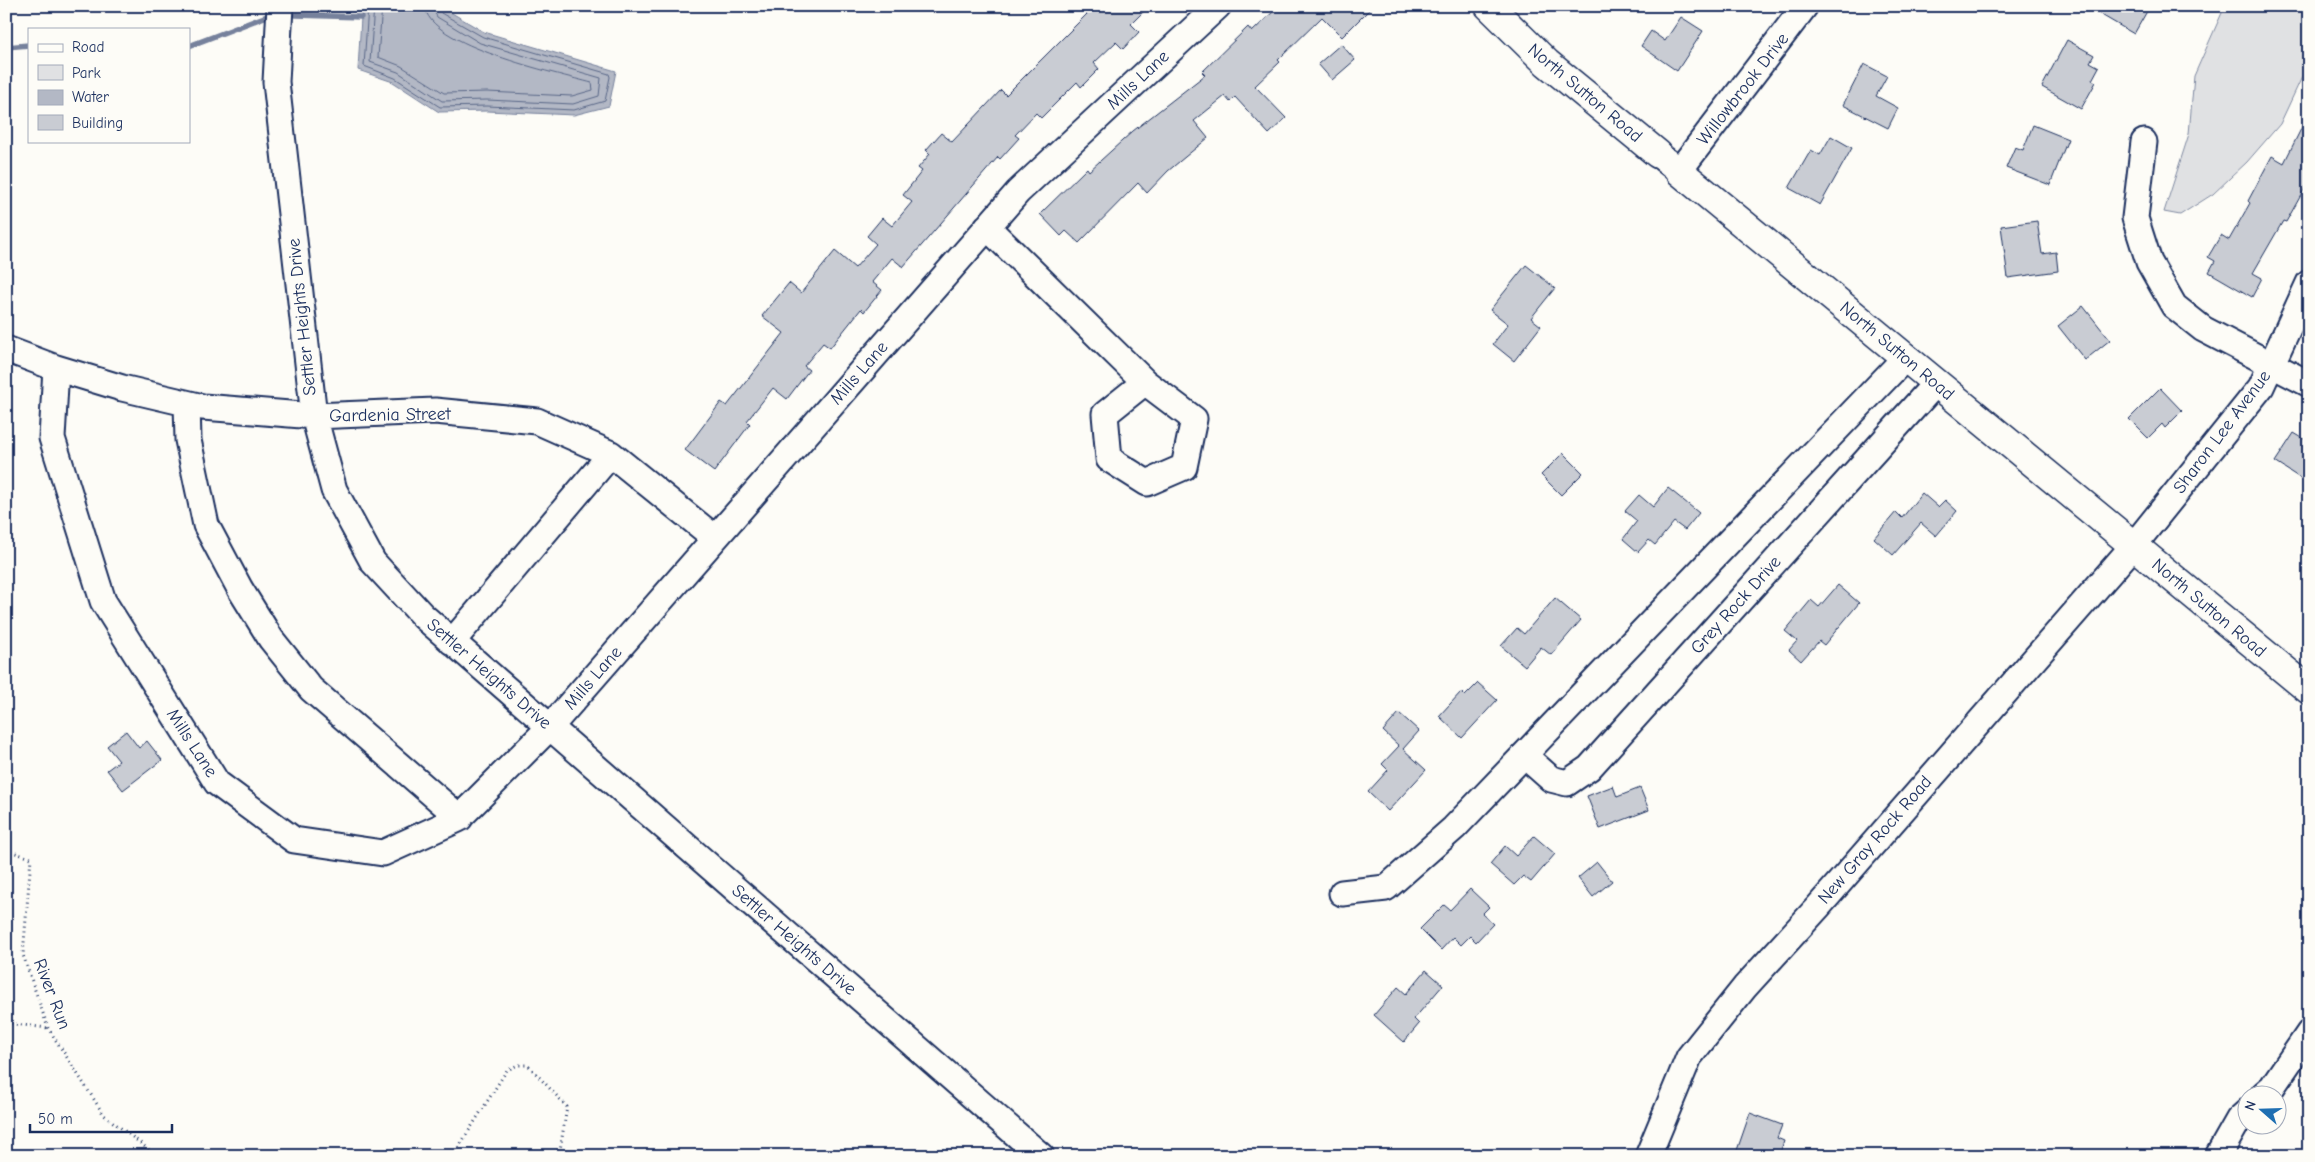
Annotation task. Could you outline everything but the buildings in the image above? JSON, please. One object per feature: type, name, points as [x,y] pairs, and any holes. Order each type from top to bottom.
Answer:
[{"type":"main road","name":"North Sutton Road","points":[[1489,6],[1547,63],[1658,154]]},
{"type":"main road","name":"North Sutton Road","points":[[1679,171],[2309,690]]},
{"type":"street","name":"Settler Heights Drive","points":[[280,6],[276,82],[314,416],[334,490],[373,562],[422,616],[1041,1156]]},
{"type":"street","name":"Mills Lane","points":[[56,368],[52,438],[102,601],[217,783],[294,840],[383,853],[460,818],[550,727],[987,227],[1025,186],[1218,6]]},
{"type":"street","name":"Willowbrook Drive","points":[[1679,171],[1805,6]]},
{"type":"street","points":[[2144,142],[2135,218],[2149,262],[2174,306],[2203,329],[2309,384]]},
{"type":"street","name":"North Sutton Road","points":[[1658,154],[1679,171]]},
{"type":"street","points":[[987,227],[1144,382]]},
{"type":"street","name":"Sharon Lee Avenue","points":[[2134,545],[2261,387],[2273,365],[2309,283]]},
{"type":"street","name":"Gardenia Street","points":[[6,349],[56,368],[122,388],[203,408],[314,416],[434,411],[537,421],[611,454],[715,538]]},
{"type":"street","points":[[1342,894],[1386,888],[1454,828],[1906,357]]},
{"type":"street","name":"Grey Rock Drive","points":[[1524,755],[1551,779],[1567,783],[1589,768],[1936,383]]},
{"type":"street","points":[[187,404],[188,440],[206,525],[240,590],[271,639],[311,689],[388,753],[460,818]]},
{"type":"street","points":[[452,642],[611,454]]},
{"type":"street","name":"New Gray Rock Road","points":[[1648,1156],[1689,1057],[1745,987],[2134,545]]},
{"type":"street","points":[[2274,1084],[2309,1032]]},
{"type":"street","points":[[2218,1156],[2238,1121]]},
{"type":"path","name":"River Run","points":[[6,850],[31,858],[22,955],[48,1028],[104,1115],[157,1156]]},
{"type":"path","points":[[6,1023],[48,1028]]},
{"type":"path","points":[[453,1156],[507,1070],[518,1065],[528,1064],[567,1107],[559,1156]]},
{"type":"green space","points":[[2225,6],[2308,6],[2309,62],[2280,124],[2247,162],[2213,194],[2180,215],[2164,212],[2189,134],[2194,76]]},
{"type":"water","points":[[363,6],[440,6],[484,32],[616,71],[609,106],[574,115],[487,111],[439,112],[393,82],[358,70]]},
{"type":"waterway","points":[[296,15],[361,17]]},
{"type":"waterway","points":[[190,46],[267,16]]},
{"type":"waterway","points":[[6,47],[28,45]]}]
